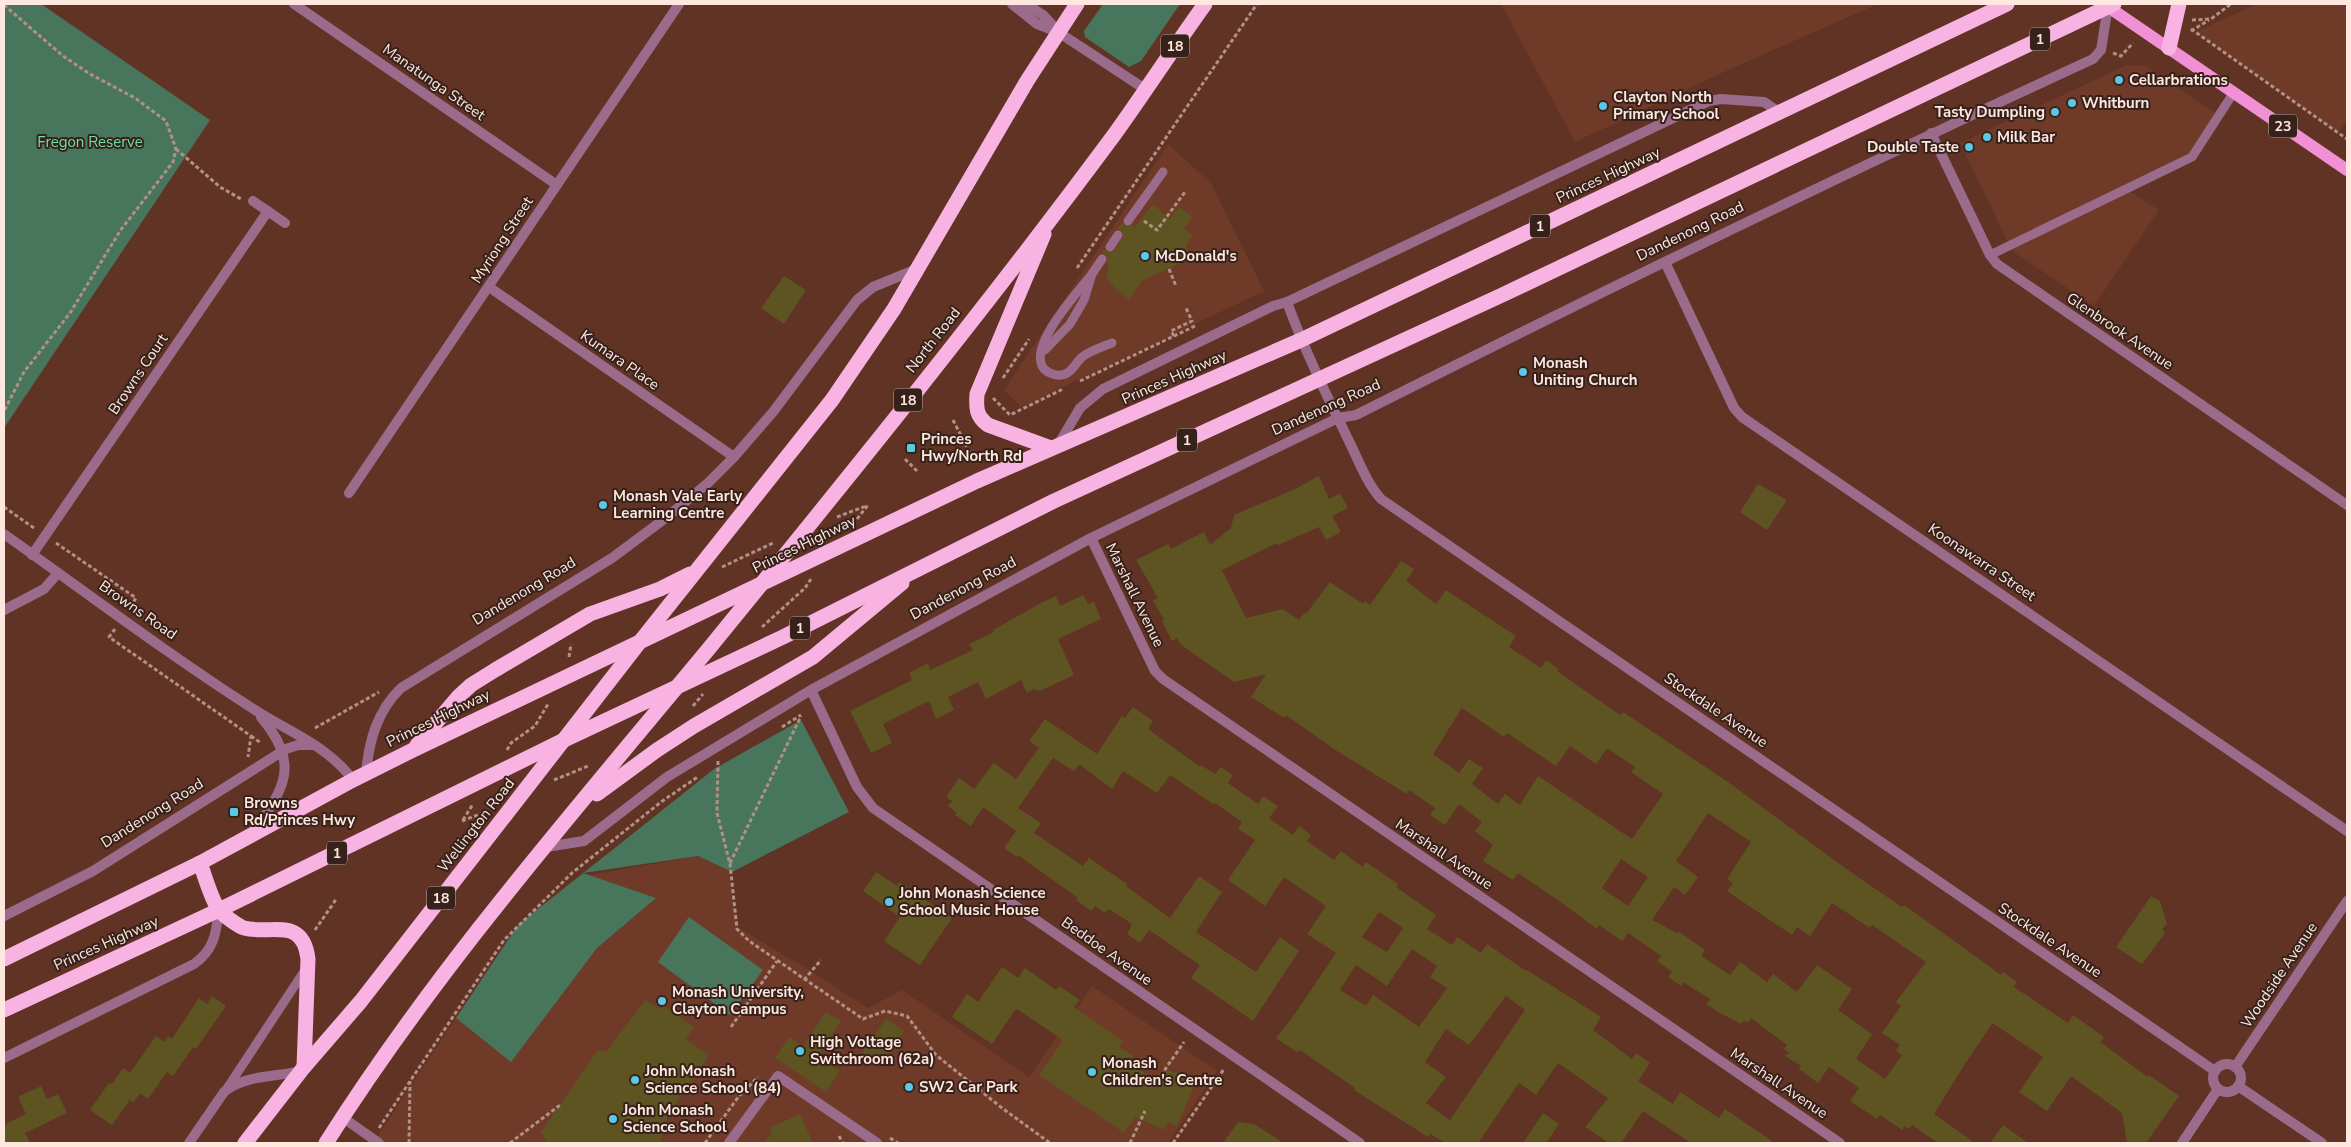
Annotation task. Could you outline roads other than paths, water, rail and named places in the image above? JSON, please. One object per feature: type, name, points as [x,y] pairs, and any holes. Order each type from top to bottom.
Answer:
[{"type":"highway","name":"18","points":[[639,642],[838,392],[894,310],[1058,32],[1077,4]]},
{"type":"highway","name":"North Road","points":[[676,688],[943,357],[1116,132],[1205,4]]},
{"type":"highway","name":"Princes Highway","points":[[4,960],[200,863],[359,776],[639,642],[977,481],[1301,340],[2007,4]]},
{"type":"highway","points":[[2169,48],[2179,4]]},
{"type":"highway","name":"1","points":[[923,566],[1095,481],[1320,380],[2109,5]]},
{"type":"highway","points":[[1053,214],[977,394],[976,410],[981,419],[988,425],[1055,447]]},
{"type":"highway","name":"Princes Highway","points":[[4,1010],[219,910],[923,566]]},
{"type":"highway","points":[[577,810],[657,750],[813,657],[923,566]]},
{"type":"highway","points":[[413,750],[458,697],[471,685],[494,670],[590,614],[660,589],[695,572]]},
{"type":"highway","name":"Wellington Road","points":[[244,1143],[303,1069],[361,1001],[639,642]]},
{"type":"highway","name":"18","points":[[326,1143],[342,1117],[440,977],[676,688]]},
{"type":"highway","points":[[200,863],[219,910],[243,928],[281,929],[295,933],[305,945],[308,964],[303,1069]]},
{"type":"main road","name":"23","points":[[2109,5],[2347,170]]},
{"type":"street","name":"Manatunga Street","points":[[294,4],[556,185]]},
{"type":"street","name":"Myriong Street","points":[[348,493],[680,4]]},
{"type":"street","points":[[1012,4],[1037,24],[1058,32],[1145,89]]},
{"type":"street","points":[[1026,4],[1043,15],[1058,32]]},
{"type":"street","name":"Dandenong Road","points":[[546,847],[581,842],[591,837],[619,812],[667,777],[811,690],[1092,538],[1338,418],[1356,415],[1484,350],[1931,133],[2093,59],[2101,50],[2109,5]]},
{"type":"street","points":[[1055,447],[1076,412],[1098,392],[1273,306],[1287,302],[1709,101],[1721,99],[1764,102],[1779,112]]},
{"type":"street","name":"Glenbrook Avenue","points":[[1931,133],[1990,254],[2002,268],[2347,505]]},
{"type":"street","points":[[253,201],[285,223]]},
{"type":"street","name":"Browns Court","points":[[32,555],[268,211]]},
{"type":"street","name":"Koonawarra Street","points":[[1665,262],[1734,408],[1742,417],[2347,831]]},
{"type":"street","points":[[734,457],[784,399],[857,300],[873,287],[919,268]]},
{"type":"street","name":"Kumara Place","points":[[489,287],[734,457]]},
{"type":"street","name":"Stockdale Avenue","points":[[1287,302],[1301,340],[1338,418],[1371,485],[1381,499],[2215,1071]]},
{"type":"street","name":"Dandenong Road","points":[[359,776],[380,716],[387,703],[401,688],[612,558],[667,517],[708,483],[734,457]]},
{"type":"street","name":"Browns Road","points":[[4,534],[256,711],[301,736],[359,776]]},
{"type":"street","name":"Marshall Avenue","points":[[1092,538],[1155,671],[1163,679],[1840,1143]]},
{"type":"street","points":[[4,610],[44,589],[58,573]]},
{"type":"street","name":"Beddoe Avenue","points":[[811,690],[857,787],[873,808],[1360,1143]]},
{"type":"street","name":"Browns Road","points":[[252,835],[282,786],[285,772],[283,750],[278,740],[256,711]]},
{"type":"street","name":"Dandenong Road","points":[[4,916],[93,871],[283,750],[304,744],[318,747]]},
{"type":"street","name":"Woodside Avenue","points":[[2235,1067],[2347,901]]},
{"type":"street","points":[[4,1058],[194,964],[209,951],[214,942],[219,910]]},
{"type":"street","points":[[2222,1065],[2235,1067],[2240,1074],[2238,1086],[2227,1092],[2218,1089],[2214,1083],[2215,1071],[2222,1065]]},
{"type":"street","points":[[189,1143],[224,1092],[242,1082],[303,1069]]},
{"type":"street","points":[[730,1143],[778,1076],[877,1143]]},
{"type":"street","points":[[2238,1086],[2322,1143]]},
{"type":"street","points":[[2182,1143],[2218,1089]]},
{"type":"street","points":[[342,1117],[375,1141]]},
{"type":"lane","points":[[1990,254],[2192,156],[2234,92]]},
{"type":"lane","points":[[1128,221],[1163,172]]},
{"type":"lane","points":[[1110,247],[1118,235]]},
{"type":"lane","points":[[1102,259],[1064,307],[1050,332],[1040,356],[1041,363],[1045,370],[1060,376],[1068,373],[1089,353],[1112,343]]},
{"type":"lane","points":[[1040,356],[1070,324],[1084,300],[1092,274]]},
{"type":"lane","points":[[224,1092],[308,964]]},
{"type":"place","name":"Cellarbrations","points":[[2119,80]]},
{"type":"place","name":"Whitburn","points":[[2072,103]]},
{"type":"place","name":"Clayton North Primary School","points":[[1603,106]]},
{"type":"place","name":"Tasty Dumpling","points":[[2055,112]]},
{"type":"place","name":"Milk Bar","points":[[1987,137]]},
{"type":"place","name":"Double Taste","points":[[1969,147]]},
{"type":"place","name":"McDonald's","points":[[1145,256]]},
{"type":"place","name":"Monash Uniting Church","points":[[1523,372]]},
{"type":"place","name":"Princes Hwy/North Rd","points":[[911,448]]},
{"type":"place","name":"Monash Vale Early Learning Centre","points":[[603,505]]},
{"type":"place","name":"Browns Rd/Princes Hwy","points":[[234,812]]},
{"type":"place","name":"John Monash Science School Music House","points":[[889,902]]},
{"type":"place","name":"Monash University, Clayton Campus","points":[[662,1001]]},
{"type":"place","name":"High Voltage Switchroom (62a)","points":[[800,1051]]},
{"type":"place","name":"Monash Children's Centre","points":[[1092,1072]]},
{"type":"place","name":"John Monash Science School (84)","points":[[635,1080]]},
{"type":"place","name":"SW2 Car Park","points":[[909,1087]]},
{"type":"place","name":"John Monash Science School","points":[[613,1119]]},
{"type":"park label","name":"Fregon Reserve","points":[[90,142]]}]
